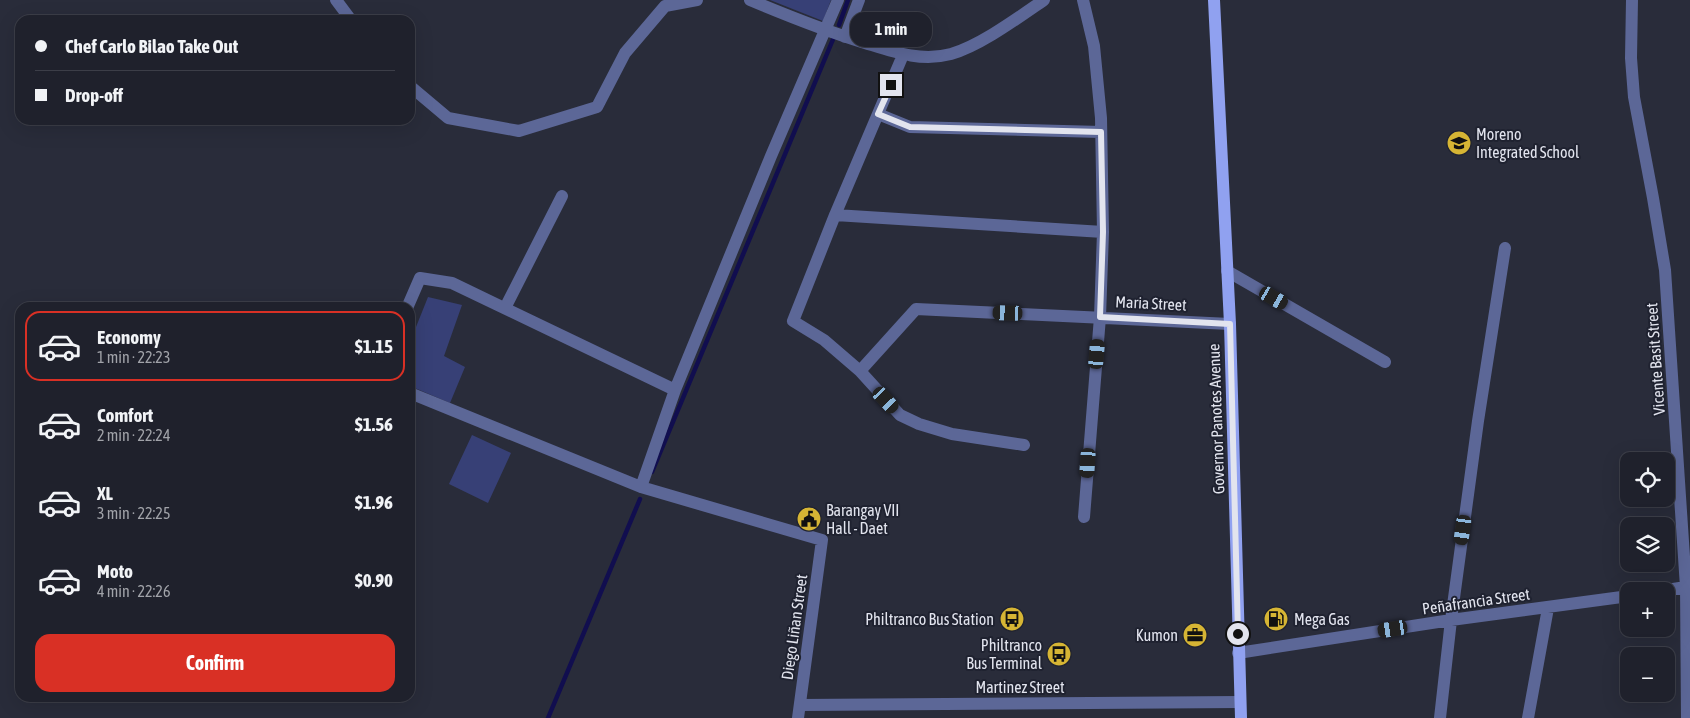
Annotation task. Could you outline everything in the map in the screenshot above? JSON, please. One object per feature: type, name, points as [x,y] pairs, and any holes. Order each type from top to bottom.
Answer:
[{"type":"main road","name":"Governor Panotes Avenue","points":[[1214,0],[1230,324],[1241,718]]},
{"type":"street","points":[[336,0],[347,15]]},
{"type":"street","points":[[415,90],[448,118],[519,131],[597,107],[625,53],[665,6],[696,0]]},
{"type":"street","points":[[750,0],[845,37],[903,55],[933,57],[953,54],[993,33],[1044,0]]},
{"type":"street","points":[[415,395],[641,487],[675,390],[771,156],[838,0]]},
{"type":"street","points":[[845,37],[859,0]]},
{"type":"street","points":[[1083,0],[1094,46],[1101,132],[1103,232],[1100,317],[1084,517]]},
{"type":"street","name":"Vicente Basit Street","points":[[1632,0],[1631,58],[1634,97],[1665,270],[1686,588],[1687,718]]},
{"type":"street","points":[[903,55],[835,215],[793,321],[824,340],[860,371],[900,415],[919,424],[952,434],[1024,445]]},
{"type":"street","points":[[878,114],[910,127],[1101,132]]},
{"type":"street","points":[[505,308],[562,196]]},
{"type":"street","points":[[835,215],[1103,232]]},
{"type":"street","points":[[1440,718],[1451,620],[1478,421],[1505,248]]},
{"type":"street","points":[[1227,271],[1385,362]]},
{"type":"street","points":[[410,302],[420,278],[452,283],[675,390]]},
{"type":"street","name":"Maria Street","points":[[860,371],[916,309],[1230,324]]},
{"type":"street","name":"Diego Liñan Street","points":[[641,487],[822,540],[798,718]]},
{"type":"street","points":[[1675,589],[1686,588]]},
{"type":"street","name":"Peñafrancia Street","points":[[1238,653],[1451,620],[1620,597]]},
{"type":"street","points":[[1528,718],[1548,608]]},
{"type":"street","name":"Martinez Street","points":[[800,705],[1240,702]]},
{"type":"shaded area","points":[[770,0],[831,0],[823,21]]},
{"type":"shaded area","points":[[428,297],[462,305],[444,356],[465,367],[450,403],[415,388],[415,330]]},
{"type":"shaded area","points":[[472,435],[511,453],[488,503],[449,484]]},
{"type":"waterway","points":[[839,25],[848,0]]},
{"type":"waterway","points":[[652,472],[834,37]]},
{"type":"waterway","points":[[548,718],[640,499]]},
{"type":"place","name":"Moreno Integrated School","points":[[1459,143]]},
{"type":"place","name":"Barangay VII Hall - Daet","points":[[809,519]]},
{"type":"place","name":"Philtranco Bus Station","points":[[1012,619]]},
{"type":"place","name":"Mega Gas","points":[[1276,619]]},
{"type":"place","name":"Kumon","points":[[1195,635]]},
{"type":"place","name":"Philtranco Bus Terminal","points":[[1059,654]]},
{"type":"route","points":[[891,85],[878,114],[910,127],[1101,132],[1103,232],[1100,317],[1230,324],[1238,634]]}]
